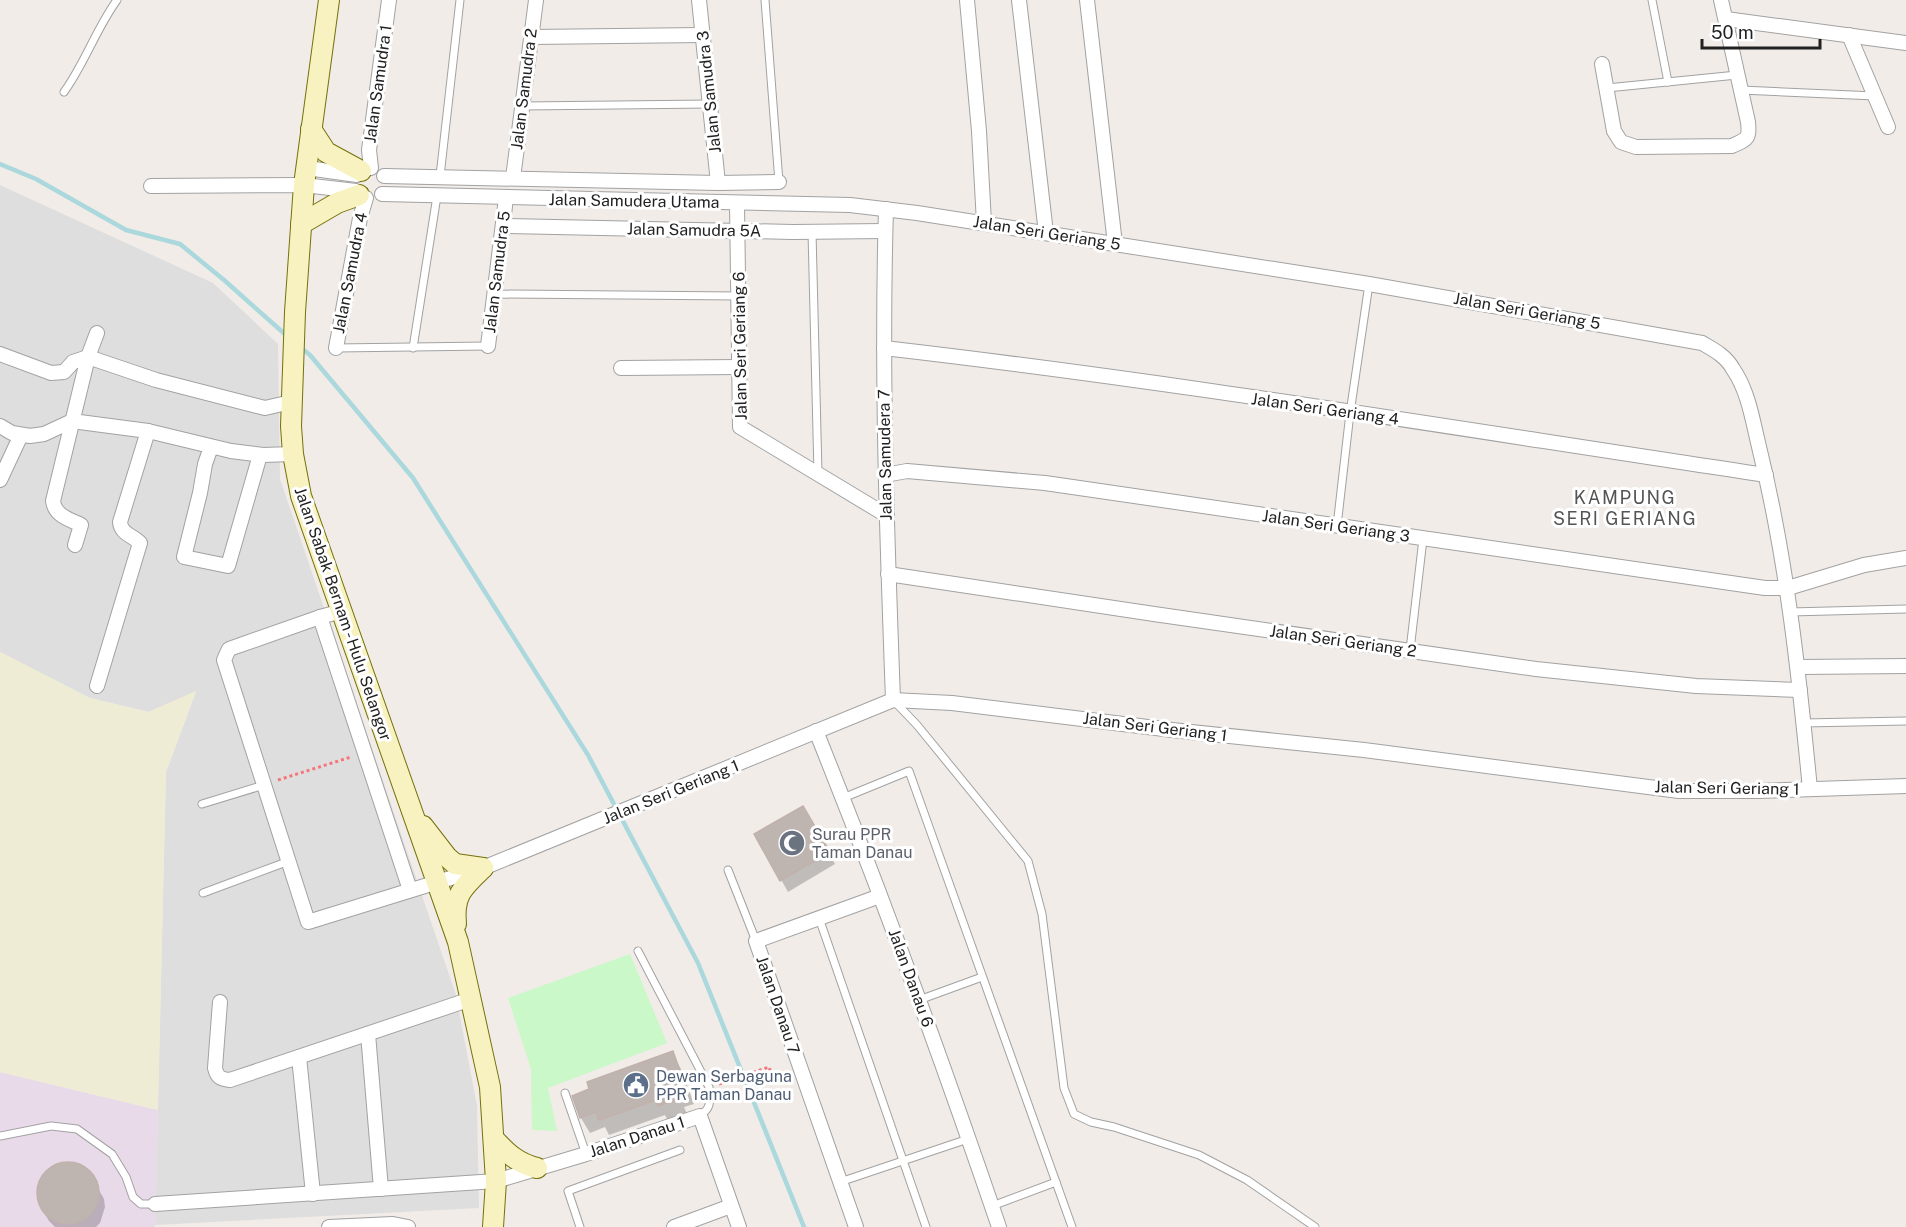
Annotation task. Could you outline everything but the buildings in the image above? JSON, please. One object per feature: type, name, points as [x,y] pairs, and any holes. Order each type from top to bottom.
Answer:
[{"type":"street","points":[[301,224],[311,129],[329,0]]},
{"type":"street","name":"Jalan Samudra 1","points":[[362,183],[369,150],[389,0]]},
{"type":"street","name":"Jalan Samudra 2","points":[[513,178],[536,0]]},
{"type":"street","name":"Jalan Samudra 3","points":[[699,0],[718,183]]},
{"type":"street","points":[[967,0],[979,131],[984,224]]},
{"type":"street","points":[[1019,0],[1046,233]]},
{"type":"street","points":[[1087,0],[1114,244]]},
{"type":"street","points":[[1602,64],[1614,131],[1621,142],[1635,147],[1732,146],[1745,140],[1749,134],[1748,122],[1721,0]]},
{"type":"street","points":[[1726,19],[1906,43]]},
{"type":"street","points":[[531,37],[703,35]]},
{"type":"street","points":[[1850,35],[1888,127]]},
{"type":"street","points":[[311,129],[326,152],[362,183]]},
{"type":"street","points":[[301,224],[337,203],[376,169],[384,176],[386,185],[382,194]]},
{"type":"street","name":"Jalan Samudera Utama","points":[[384,176],[718,183],[779,182]]},
{"type":"street","points":[[151,186],[305,177],[362,183]]},
{"type":"street","name":"Jalan Samudera Utama","points":[[362,183],[373,199],[382,194],[850,205],[886,209]]},
{"type":"street","name":"Jalan Samudra 4","points":[[336,348],[360,218],[362,183]]},
{"type":"street","name":"Jalan Samudra 5","points":[[488,346],[506,198]]},
{"type":"street","name":"Jalan Seri Geriang 6","points":[[737,203],[740,427],[886,515]]},
{"type":"street","name":"Jalan Seri Geriang 5","points":[[886,209],[1369,284],[1702,343],[1722,355],[1733,368],[1744,388],[1766,475],[1788,588],[1810,789]]},
{"type":"street","name":"Jalan Samudera 7","points":[[886,209],[885,475],[892,700]]},
{"type":"street","name":"Jalan Sabak Bernam - Hulu Selangor","points":[[301,224],[292,368],[292,454],[301,496],[414,814]]},
{"type":"street","name":"Jalan Samudra 5A","points":[[503,226],[812,232],[885,231]]},
{"type":"street","points":[[75,545],[81,525],[58,514],[54,508],[54,501],[88,357],[97,333]]},
{"type":"street","name":"Jalan Seri Geriang 4","points":[[884,348],[1033,365],[1766,475]]},
{"type":"street","points":[[0,354],[51,373],[64,372],[73,362],[88,357],[156,380],[265,408],[291,402]]},
{"type":"street","points":[[621,368],[740,367]]},
{"type":"street","points":[[0,426],[12,433],[30,436],[61,428],[72,421],[148,431],[211,447],[260,454],[292,454]]},
{"type":"street","points":[[97,686],[140,543],[125,533],[120,522],[148,431]]},
{"type":"street","points":[[0,480],[21,435]]},
{"type":"street","points":[[211,447],[184,557],[228,566],[260,454]]},
{"type":"street","name":"Jalan Seri Geriang 3","points":[[885,475],[907,471],[1045,483],[1765,588],[1788,588],[1864,565],[1906,558]]},
{"type":"street","name":"Jalan Seri Geriang 2","points":[[888,574],[1536,669],[1696,686],[1800,690]]},
{"type":"street","points":[[289,861],[224,660],[229,649],[342,611]]},
{"type":"street","points":[[320,617],[410,890]]},
{"type":"street","points":[[1798,667],[1906,666]]},
{"type":"street","name":"Jalan Seri Geriang 1","points":[[289,861],[308,922],[483,868],[892,700],[952,703],[1172,730],[1364,750],[1678,791],[1906,786]]},
{"type":"street","name":"Jalan Danau 6","points":[[816,731],[919,1000],[999,1227]]},
{"type":"street","points":[[366,756],[390,751]]},
{"type":"street","points":[[414,814],[455,864],[483,868]]},
{"type":"street","points":[[414,814],[458,942]]},
{"type":"street","points":[[483,868],[466,884],[457,898],[454,909],[458,942],[490,1087],[496,1181],[493,1227]]},
{"type":"street","name":"Jalan Danau 7","points":[[856,1227],[756,941],[880,896]]},
{"type":"street","points":[[220,1002],[214,1068],[216,1075],[230,1080],[471,999]]},
{"type":"street","points":[[368,1034],[381,1189]]},
{"type":"street","points":[[299,1057],[313,1194]]},
{"type":"street","name":"Jalan Danau 1","points":[[155,1204],[496,1181],[700,1116],[739,1227]]},
{"type":"street","points":[[494,1139],[510,1157],[524,1165],[537,1168]]},
{"type":"street","points":[[674,1227],[731,1206]]},
{"type":"street","points":[[329,1227],[393,1224],[408,1227]]},
{"type":"lane","points":[[64,92],[75,76],[103,18],[117,0]]},
{"type":"lane","points":[[440,176],[460,0]]},
{"type":"lane","points":[[765,0],[779,182]]},
{"type":"lane","points":[[1652,0],[1668,82]]},
{"type":"lane","points":[[1607,88],[1737,75]]},
{"type":"lane","points":[[1741,90],[1875,96]]},
{"type":"lane","points":[[522,106],[710,104]]},
{"type":"lane","points":[[413,348],[436,196]]},
{"type":"lane","points":[[812,232],[818,473]]},
{"type":"lane","points":[[1337,526],[1350,412],[1369,284]]},
{"type":"lane","points":[[494,294],[738,296]]},
{"type":"lane","points":[[336,348],[488,346]]},
{"type":"lane","points":[[1410,650],[1423,539]]},
{"type":"lane","points":[[1790,612],[1906,609]]},
{"type":"lane","points":[[892,700],[917,725],[1029,861],[1042,914],[1064,1088],[1074,1114],[1091,1122],[1199,1155],[1248,1180],[1315,1227]]},
{"type":"lane","points":[[1803,723],[1906,721]]},
{"type":"lane","points":[[843,798],[909,771],[1072,1227]]},
{"type":"lane","points":[[202,804],[264,785]]},
{"type":"lane","points":[[203,893],[289,861]]},
{"type":"lane","points":[[728,870],[756,941]]},
{"type":"lane","points":[[819,918],[926,1227]]},
{"type":"lane","points":[[638,951],[708,1087],[710,1102],[707,1111],[700,1116]]},
{"type":"lane","points":[[919,1000],[982,977]]},
{"type":"lane","points":[[565,1093],[586,1154]]},
{"type":"lane","points":[[0,1136],[51,1126],[77,1129],[112,1154],[126,1177],[133,1197],[141,1204],[155,1204]]},
{"type":"lane","points":[[840,1182],[968,1139]]},
{"type":"lane","points":[[580,1227],[568,1191],[680,1150]]},
{"type":"lane","points":[[992,1206],[1056,1182]]},
{"type":"path","points":[[264,785],[366,756]]},
{"type":"path","points":[[718,1084],[769,1067],[774,1082]]},
{"type":"shaded area","points":[[0,185],[213,283],[278,344],[280,479],[456,995],[477,1106],[479,1208],[155,1225],[166,772],[196,692],[149,712],[90,698],[0,652]]},
{"type":"shaded area","points":[[0,652],[90,698],[148,712],[196,691],[166,772],[158,1110],[0,1072]]},
{"type":"shaded area","points":[[0,1072],[158,1110],[155,1227],[0,1227]]},
{"type":"green space","points":[[630,954],[667,1043],[548,1088],[557,1131],[532,1130],[531,1069],[508,998]]},
{"type":"waterway","points":[[0,164],[36,179],[126,230],[180,244],[287,336]]},
{"type":"waterway","points":[[300,347],[310,355],[413,478],[588,755],[698,963],[804,1227]]},
{"type":"place","name":"Surau PPR Taman Danau","points":[[792,843]]},
{"type":"place","name":"Dewan Serbaguna PPR Taman Danau","points":[[636,1085]]},
{"type":"district","name":"KAMPUNG SERI GERIANG","points":[[1625,507]]}]
